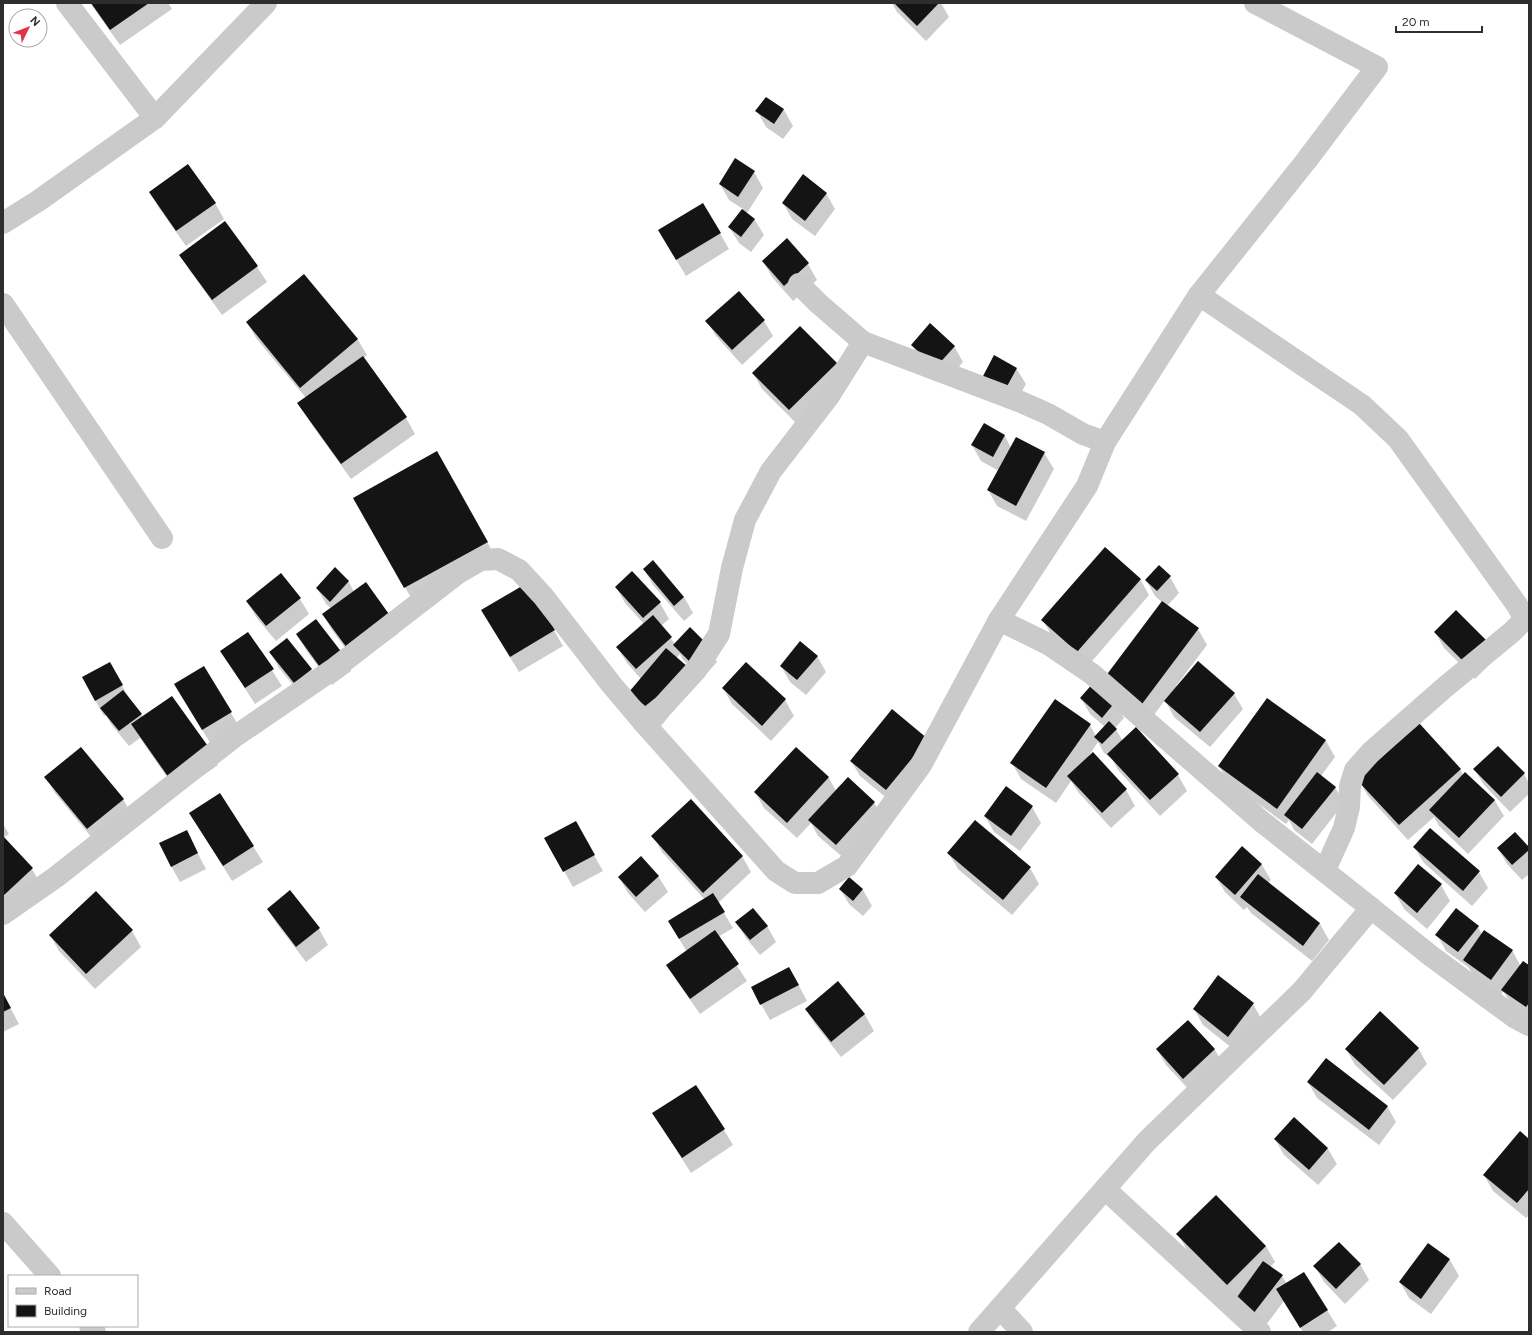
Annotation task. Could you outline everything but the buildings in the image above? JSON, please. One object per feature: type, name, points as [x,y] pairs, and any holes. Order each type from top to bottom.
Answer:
[{"type":"street","points":[[66,3],[155,118]]},
{"type":"street","points":[[3,223],[38,201],[155,118],[266,3]]},
{"type":"street","points":[[3,914],[56,877],[234,737],[335,668],[458,573],[481,560],[498,559],[519,570],[543,596],[643,722],[776,871],[795,883],[818,883],[847,866],[921,765],[999,620],[1087,486],[1105,442],[1199,294],[1306,161],[1377,67],[1255,3]]},
{"type":"street","points":[[799,284],[818,303],[863,342],[1021,402],[1048,414],[1083,434],[1105,442]]},
{"type":"street","points":[[1199,294],[1362,405],[1398,439],[1517,605],[1523,616],[1521,623],[1512,632],[1444,688],[1371,752],[1355,770],[1350,786],[1349,807],[1344,828],[1325,870]]},
{"type":"street","points":[[3,304],[162,538]]},
{"type":"street","points":[[643,722],[664,705],[696,670],[719,634],[732,568],[745,520],[771,471],[829,396],[863,342]]},
{"type":"street","points":[[999,620],[1048,644],[1092,674],[1261,821],[1325,870],[1431,956],[1514,1017],[1529,1025]]},
{"type":"street","points":[[979,1332],[1147,1141],[1302,991],[1371,908]]},
{"type":"street","points":[[1105,1189],[1260,1332]]},
{"type":"street","points":[[3,1223],[49,1275]]},
{"type":"street","points":[[1000,1308],[1022,1332]]}]
